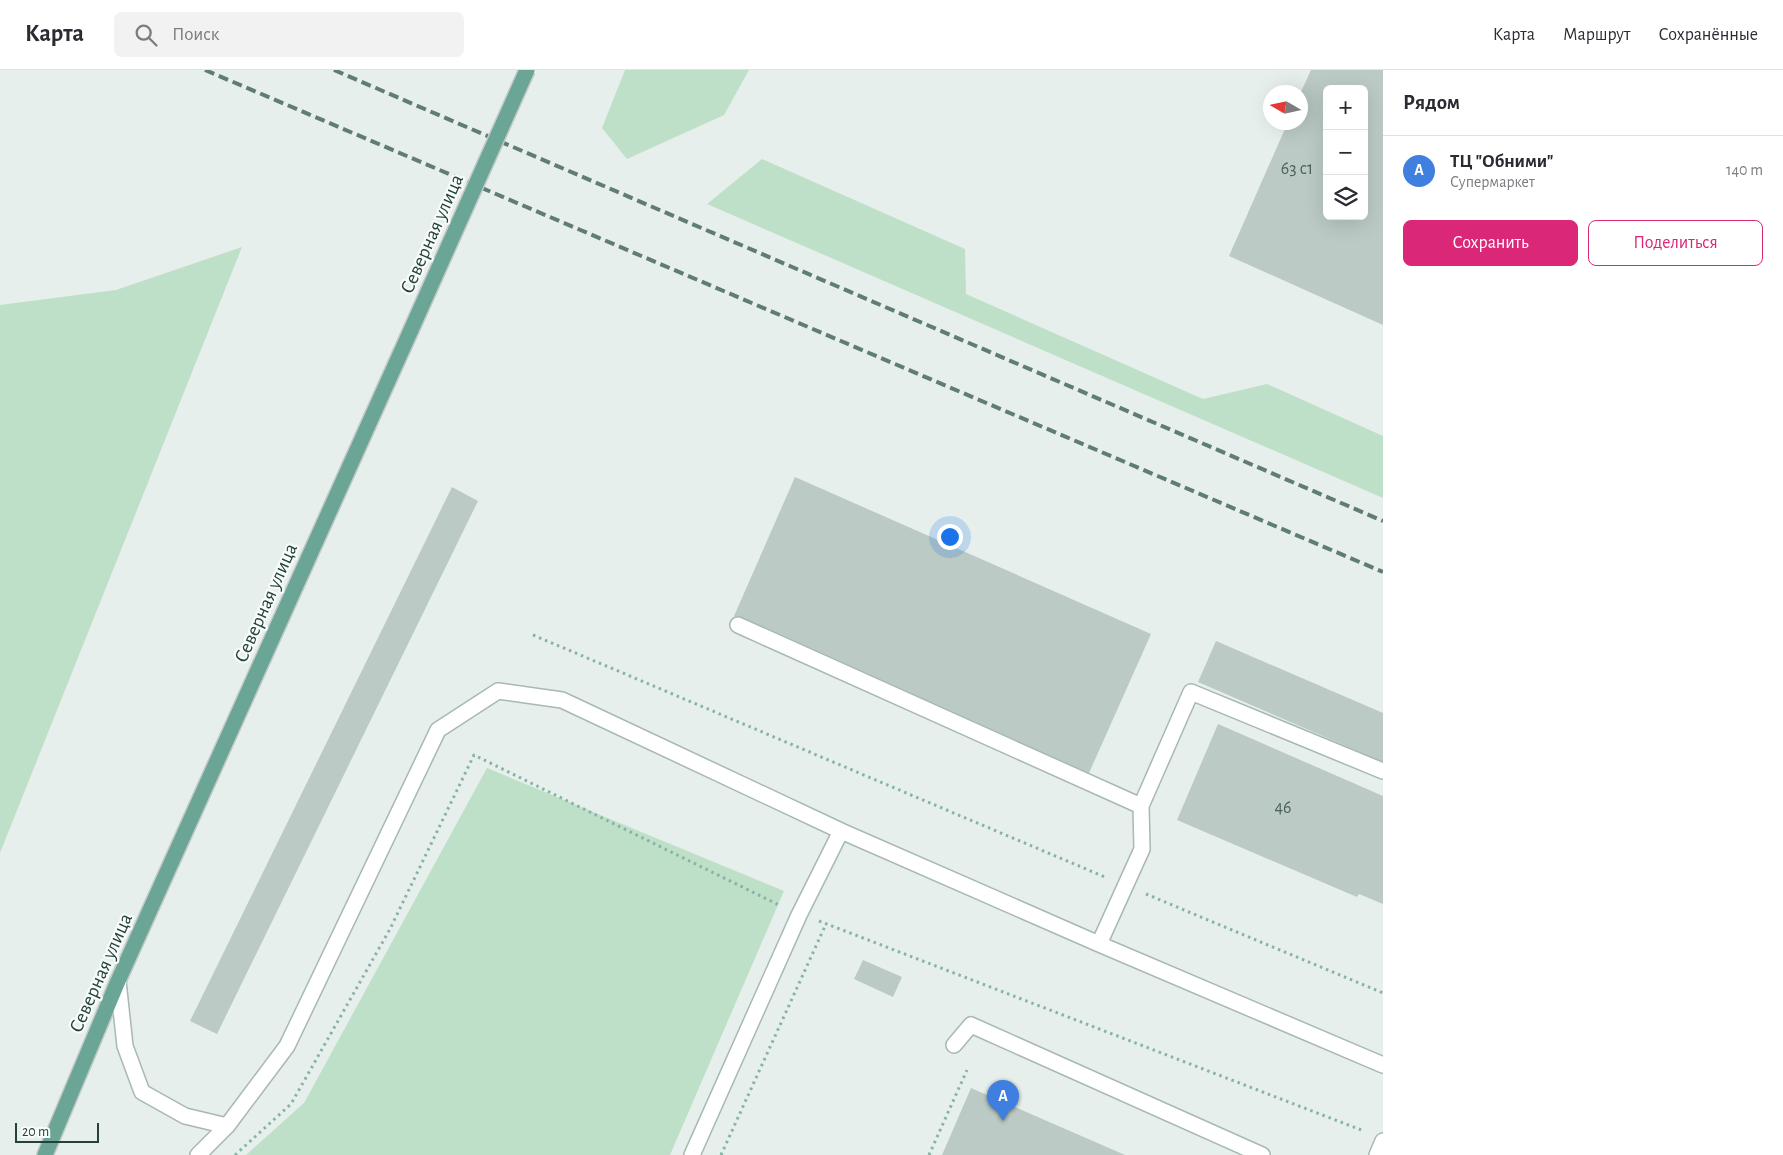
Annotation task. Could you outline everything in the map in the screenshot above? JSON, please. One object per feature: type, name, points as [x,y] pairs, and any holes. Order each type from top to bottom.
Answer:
[{"type":"main road","name":"Северная улица","points":[[45,1155],[118,981],[527,70]]},
{"type":"street","points":[[738,625],[1141,806]]},
{"type":"street","points":[[198,1155],[227,1126],[287,1046],[438,730],[498,691],[562,700],[841,831],[1099,944],[1382,1062]]},
{"type":"street","points":[[1099,944],[1142,849],[1141,806],[1191,692],[1383,771]]},
{"type":"street","points":[[692,1155],[799,915],[841,831]]},
{"type":"street","points":[[118,981],[125,1046],[142,1092],[185,1116],[227,1126]]},
{"type":"street","points":[[954,1044],[971,1025],[1262,1155]]},
{"type":"street","points":[[1377,1155],[1383,1141]]},
{"type":"path","points":[[533,635],[1125,886],[1383,993]]},
{"type":"path","points":[[235,1155],[291,1104],[390,929],[474,755],[799,915],[1364,1131]]},
{"type":"path","points":[[721,1155],[826,924]]},
{"type":"path","points":[[930,1155],[967,1070]]},
{"type":"green space","points":[[625,70],[749,70],[724,115],[627,159],[602,128]]},
{"type":"green space","points":[[762,159],[965,249],[966,294],[1203,399],[1267,384],[1383,436],[1383,498],[707,204]]},
{"type":"green space","points":[[242,247],[0,853],[0,305],[116,290]]},
{"type":"green space","points":[[487,768],[784,891],[670,1155],[246,1155],[304,1103]]},
{"type":"building","points":[[1311,70],[1383,70],[1383,325],[1229,256],[1284,130],[1308,130],[1308,85],[1304,85]]},
{"type":"building","points":[[795,477],[1151,634],[1089,773],[734,616]]},
{"type":"building","points":[[452,487],[478,501],[217,1034],[190,1021]]},
{"type":"building","points":[[1216,641],[1383,713],[1383,762],[1198,682]]},
{"type":"building","points":[[1218,724],[1383,796],[1383,904],[1359,894],[1357,897],[1177,820]]},
{"type":"building","points":[[863,960],[902,977],[893,997],[854,979]]},
{"type":"building","points":[[971,1088],[1125,1155],[942,1155]]},
{"type":"railway","points":[[205,70],[1383,572]]},
{"type":"railway","points":[[334,70],[1383,521]]},
{"type":"place","name":"ТЦ \"Обними\"","points":[[1003,1121]]}]
